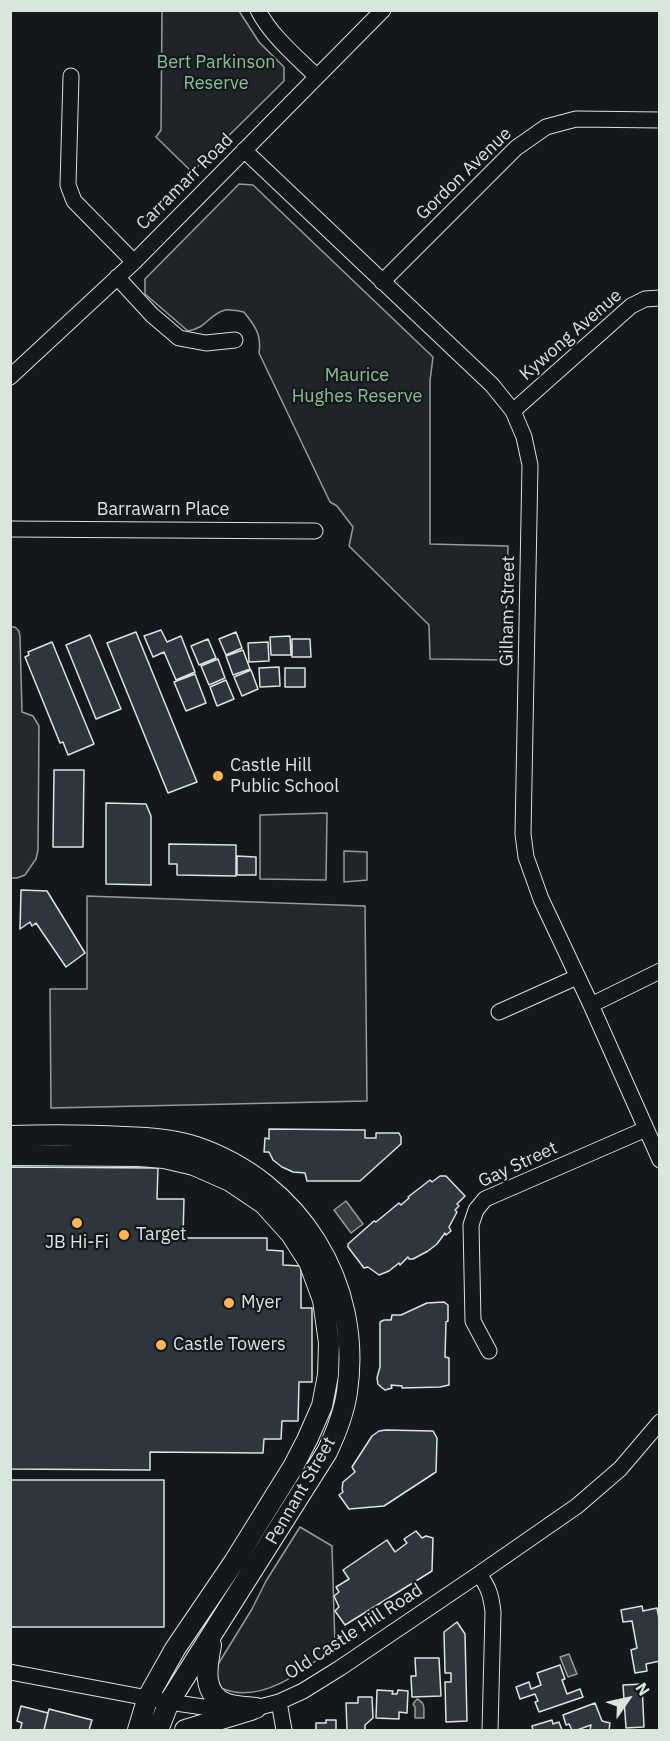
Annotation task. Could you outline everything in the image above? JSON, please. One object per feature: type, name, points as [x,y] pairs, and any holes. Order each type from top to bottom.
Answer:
[{"type":"main road","name":"Pennant Street","points":[[10,1136],[85,1135],[153,1138],[195,1146],[225,1160],[266,1184],[286,1203],[324,1254],[336,1279],[348,1320],[351,1355],[347,1394],[339,1424],[323,1460],[169,1702],[158,1731]]},
{"type":"main road","name":"Pennant Street","points":[[10,1155],[138,1155],[164,1158],[194,1165],[230,1181],[264,1204],[291,1234],[309,1262],[323,1300],[329,1342],[328,1375],[322,1406],[293,1467],[234,1562],[175,1649],[148,1697],[138,1731]]},
{"type":"main road","points":[[214,1633],[207,1676],[214,1696],[227,1704],[256,1708]]},
{"type":"main road","points":[[185,1731],[256,1708]]},
{"type":"street","points":[[258,10],[261,17],[282,41],[317,77]]},
{"type":"street","name":"Carramarr Road","points":[[10,377],[134,262],[383,10]]},
{"type":"street","points":[[71,76],[68,185],[74,201],[134,262]]},
{"type":"street","name":"Gordon Avenue","points":[[382,282],[516,148],[546,127],[576,119],[660,120]]},
{"type":"street","name":"Gilham Street","points":[[244,150],[492,386],[513,411],[524,437],[530,465],[523,834],[526,857],[541,899],[660,1160]]},
{"type":"street","points":[[117,278],[152,315],[179,338],[206,343],[235,340]]},
{"type":"street","name":"Kywong Avenue","points":[[513,411],[631,306],[645,299],[660,298]]},
{"type":"street","name":"Barrawarn Place","points":[[10,529],[315,531]]},
{"type":"street","points":[[591,1005],[660,971]]},
{"type":"street","points":[[499,1011],[577,977]]},
{"type":"street","name":"Gay Street","points":[[489,1351],[473,1321],[471,1225],[476,1210],[485,1199],[646,1129]]},
{"type":"street","name":"Old Castle Hill Road","points":[[10,1672],[210,1708],[256,1708],[279,1702],[324,1678],[577,1506],[620,1469],[660,1422]]},
{"type":"street","points":[[479,1574],[488,1587],[493,1612],[490,1731]]},
{"type":"street","points":[[279,1702],[284,1731]]},
{"type":"green space","name":"Bert Parkinson Reserve","points":[[162,11],[239,11],[259,42],[284,67],[284,81],[192,172],[156,137],[161,130]]},
{"type":"green space","name":"Maurice Hughes Reserve","points":[[239,184],[253,185],[433,357],[430,381],[430,544],[508,546],[505,660],[430,659],[429,625],[349,546],[353,527],[337,506],[330,502],[259,353],[257,331],[244,312],[225,310],[219,312],[199,327],[188,331],[145,294],[145,279]]},
{"type":"green space","points":[[327,813],[326,880],[260,879],[260,815]]},
{"type":"green space","points":[[344,851],[367,852],[367,880],[344,882]]},
{"type":"green space","points":[[300,1527],[332,1546],[335,1646],[297,1674],[267,1689],[236,1692],[221,1688],[217,1677],[217,1666]]},
{"type":"shaded area","points":[[11,627],[19,631],[20,637],[22,712],[33,716],[39,726],[38,850],[36,859],[25,875],[17,878],[10,878]]},
{"type":"shaded area","points":[[87,896],[365,906],[367,1101],[51,1108],[50,989],[87,989]]},
{"type":"shaded area","points":[[346,1201],[363,1224],[351,1233],[334,1210]]},
{"type":"shaded area","points":[[569,1654],[577,1674],[568,1677],[560,1657]]},
{"type":"shaded area","points":[[417,1699],[423,1705],[424,1718],[415,1718],[413,1704]]},
{"type":"building","points":[[161,630],[167,642],[181,636],[195,672],[176,680],[164,652],[153,657],[144,636]]},
{"type":"building","points":[[136,632],[197,782],[168,793],[107,643]]},
{"type":"building","points":[[236,632],[242,648],[226,655],[219,639]]},
{"type":"building","points":[[90,635],[121,709],[96,719],[66,645]]},
{"type":"building","points":[[290,636],[291,655],[271,655],[270,637]]},
{"type":"building","points":[[208,639],[216,658],[199,665],[191,646]]},
{"type":"building","points":[[292,639],[310,639],[311,657],[292,657]]},
{"type":"building","points":[[52,642],[94,744],[68,755],[63,742],[60,743],[25,657],[29,655],[28,652]]},
{"type":"building","points":[[268,642],[269,661],[249,662],[248,643]]},
{"type":"building","points":[[243,650],[250,669],[233,675],[226,656]]},
{"type":"building","points":[[218,659],[225,678],[209,685],[201,666]]},
{"type":"building","points":[[279,667],[280,686],[260,687],[259,668]]},
{"type":"building","points":[[285,668],[305,668],[305,687],[285,687]]},
{"type":"building","points":[[251,670],[258,689],[242,696],[234,677]]},
{"type":"building","points":[[195,674],[206,703],[186,711],[174,682]]},
{"type":"building","points":[[226,680],[234,699],[217,706],[210,687]]},
{"type":"building","points":[[54,770],[84,770],[83,847],[53,847]]},
{"type":"building","points":[[106,803],[146,804],[151,816],[151,885],[106,884]]},
{"type":"building","points":[[169,844],[236,845],[236,876],[177,875],[177,864],[169,864]]},
{"type":"building","points":[[237,856],[256,857],[256,875],[237,875]]},
{"type":"building","points":[[21,890],[47,891],[85,953],[66,967],[36,923],[32,926],[30,922],[20,929]]},
{"type":"building","points":[[269,1129],[365,1130],[365,1138],[376,1138],[376,1133],[399,1133],[401,1144],[360,1181],[307,1181],[305,1173],[293,1172],[282,1167],[273,1160],[269,1152],[264,1152],[265,1138],[269,1139]]},
{"type":"building","name":"Castle Towers","points":[[10,1167],[158,1168],[157,1199],[184,1199],[183,1238],[267,1238],[267,1250],[283,1251],[283,1265],[301,1266],[301,1308],[312,1308],[312,1382],[299,1382],[298,1421],[282,1421],[281,1439],[264,1439],[263,1453],[150,1452],[150,1470],[10,1469]]},
{"type":"building","points":[[440,1176],[446,1176],[465,1196],[457,1204],[459,1206],[455,1210],[457,1212],[449,1227],[451,1231],[446,1235],[445,1233],[428,1251],[413,1259],[408,1257],[389,1271],[379,1275],[368,1267],[364,1268],[348,1244],[374,1221],[376,1222],[399,1203],[401,1205],[430,1180],[432,1182]]},
{"type":"building","points":[[444,1302],[448,1305],[445,1357],[449,1358],[449,1385],[402,1388],[402,1386],[391,1385],[392,1388],[385,1390],[378,1384],[377,1378],[380,1367],[380,1322],[391,1320],[392,1315],[401,1315],[427,1303]]},
{"type":"building","points":[[379,1431],[433,1431],[437,1438],[436,1472],[384,1506],[349,1509],[339,1495],[343,1492],[343,1482],[355,1472],[352,1467],[372,1436]]},
{"type":"building","points":[[10,1480],[164,1480],[164,1627],[10,1627]]},
{"type":"building","points":[[416,1531],[422,1538],[426,1536],[433,1538],[432,1571],[345,1625],[335,1611],[339,1607],[334,1596],[339,1592],[336,1587],[349,1579],[343,1570],[387,1540],[395,1552],[407,1543],[404,1539]]},
{"type":"building","points":[[642,1606],[643,1611],[657,1608],[660,1624],[660,1661],[646,1664],[647,1671],[635,1673],[631,1650],[637,1648],[632,1621],[623,1622],[621,1610]]},
{"type":"building","points":[[457,1622],[465,1634],[467,1721],[446,1722],[445,1682],[451,1682],[451,1673],[445,1673],[444,1632]]},
{"type":"building","points":[[415,1658],[439,1658],[441,1696],[412,1697],[411,1676],[416,1676]]},
{"type":"building","points":[[560,1665],[567,1694],[580,1689],[583,1697],[539,1712],[535,1694],[520,1699],[516,1687],[529,1682],[531,1689],[541,1685],[537,1673]]},
{"type":"building","points":[[642,1684],[644,1727],[626,1728],[623,1685]]},
{"type":"building","points":[[377,1690],[393,1691],[392,1694],[397,1694],[398,1690],[408,1691],[407,1713],[399,1712],[399,1719],[376,1718]]},
{"type":"building","points":[[358,1697],[372,1697],[373,1718],[365,1725],[365,1730],[347,1730],[346,1703],[358,1703]]},
{"type":"building","points":[[595,1703],[602,1721],[610,1723],[609,1730],[590,1730],[591,1725],[572,1730],[569,1724],[566,1725],[563,1715]]},
{"type":"building","points":[[21,1706],[48,1713],[44,1730],[20,1730],[22,1723],[17,1721]]},
{"type":"building","points":[[49,1709],[92,1720],[89,1730],[44,1730]]},
{"type":"building","points":[[326,1720],[336,1720],[336,1730],[316,1730],[316,1723],[326,1723]]},
{"type":"building","points":[[552,1720],[553,1724],[559,1722],[562,1730],[533,1730],[532,1726]]},
{"type":"place","name":"Castle Hill Public School","points":[[218,776]]},
{"type":"place","name":"JB Hi-Fi","points":[[77,1223]]},
{"type":"place","name":"Target","points":[[124,1235]]},
{"type":"place","name":"Myer","points":[[229,1303]]},
{"type":"place","name":"Castle Towers","points":[[161,1345]]}]
